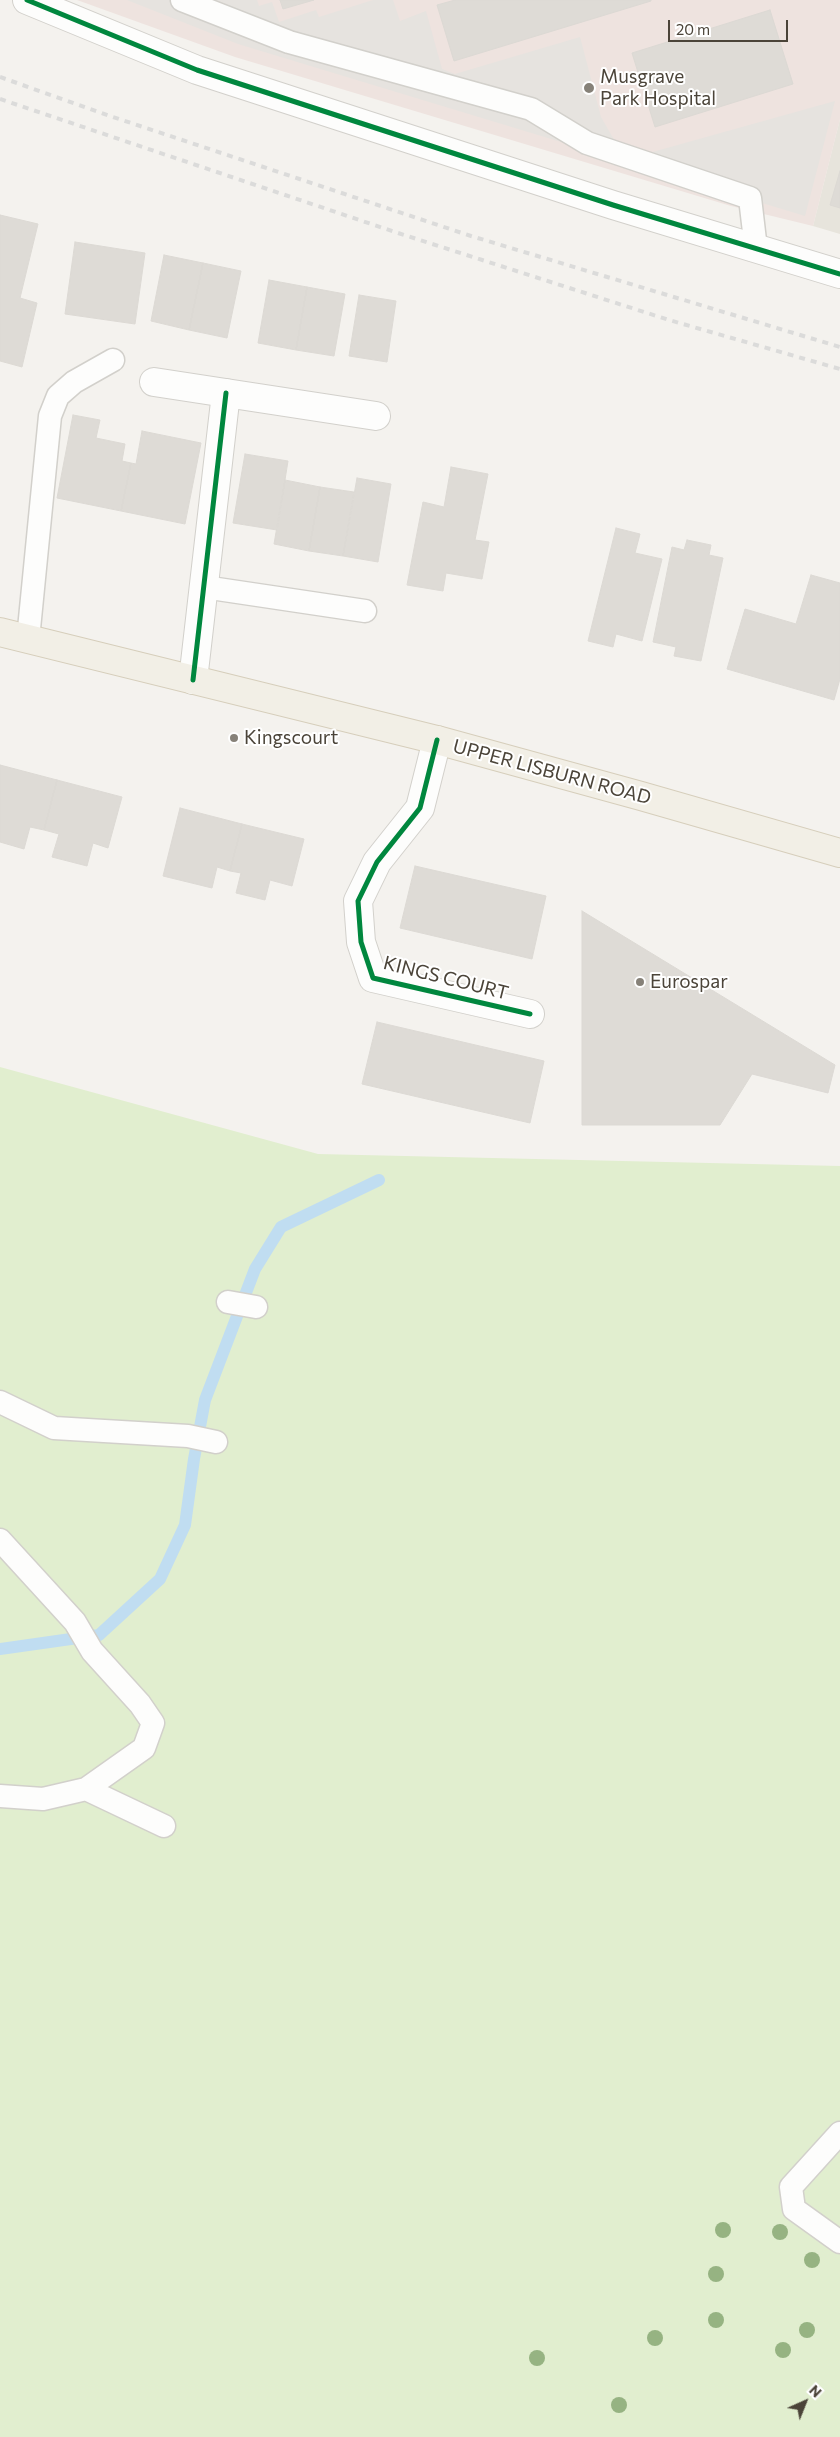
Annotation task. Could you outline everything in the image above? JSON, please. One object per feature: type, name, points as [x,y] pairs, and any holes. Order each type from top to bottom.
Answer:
[{"type":"main road","name":"UPPER LISBURN ROAD","points":[[0,632],[436,740],[840,853]]},
{"type":"street","points":[[27,0],[197,70],[756,249],[840,274]]},
{"type":"street","points":[[154,382],[376,416]]},
{"type":"street","points":[[193,680],[226,393]]},
{"type":"street","name":"KINGS COURT","points":[[436,740],[420,808],[377,862],[358,901],[361,942],[374,978],[530,1014]]},
{"type":"lane","points":[[182,0],[289,42],[530,109],[587,143],[750,198],[756,249]]},
{"type":"lane","points":[[28,639],[50,416],[58,396],[74,382],[113,360]]},
{"type":"lane","points":[[204,587],[365,611]]},
{"type":"lane","points":[[228,1302],[256,1308]]},
{"type":"lane","points":[[0,1402],[54,1428],[188,1436],[216,1442]]},
{"type":"lane","points":[[0,1540],[75,1622],[92,1651],[140,1704],[153,1723],[144,1748],[86,1789],[43,1799],[0,1796]]},
{"type":"lane","points":[[86,1789],[164,1826]]},
{"type":"lane","points":[[840,2133],[790,2187],[794,2209],[840,2242]]},
{"type":"shaded area","name":"Musgrave Park Hospital","points":[[77,0],[840,0],[840,119],[813,226],[731,206],[235,57]]},
{"type":"shaded area","points":[[127,0],[257,0],[259,6],[272,2],[279,22],[316,10],[319,17],[373,0],[393,0],[400,21],[426,11],[442,69],[455,74],[580,37],[601,117],[617,145],[649,153],[835,101],[805,216],[238,44]]},
{"type":"shaded area","points":[[840,119],[840,234],[813,226]]},
{"type":"green space","points":[[0,1067],[318,1154],[840,1166],[840,2437],[0,2437]]},
{"type":"building","points":[[280,0],[314,0],[283,9]]},
{"type":"building","points":[[455,0],[651,1],[454,61],[437,5]]},
{"type":"building","points":[[770,10],[793,84],[655,127],[632,53]]},
{"type":"building","points":[[840,171],[840,208],[830,205]]},
{"type":"building","points":[[0,215],[38,224],[20,298],[37,303],[22,367],[0,361]]},
{"type":"building","points":[[75,242],[145,253],[135,324],[65,314]]},
{"type":"building","points":[[164,255],[203,263],[189,330],[151,321]]},
{"type":"building","points":[[203,263],[241,271],[227,338],[189,330]]},
{"type":"building","points":[[269,280],[307,287],[296,350],[258,343]]},
{"type":"building","points":[[307,287],[345,294],[334,356],[296,350]]},
{"type":"building","points":[[359,295],[396,301],[387,362],[349,356]]},
{"type":"building","points":[[73,415],[100,420],[96,438],[125,444],[122,461],[131,463],[121,511],[57,498]]},
{"type":"building","points":[[142,431],[201,443],[185,524],[121,511],[131,463],[136,464]]},
{"type":"building","points":[[245,454],[288,461],[277,530],[233,523]]},
{"type":"building","points":[[451,467],[488,474],[475,540],[489,542],[482,579],[446,573],[443,591],[407,585],[423,502],[444,507]]},
{"type":"building","points":[[357,478],[391,484],[378,562],[343,556]]},
{"type":"building","points":[[285,480],[320,487],[309,551],[274,544]]},
{"type":"building","points":[[320,487],[354,492],[343,556],[309,551]]},
{"type":"building","points":[[616,528],[640,534],[635,553],[662,559],[642,641],[616,634],[613,647],[588,641]]},
{"type":"building","points":[[687,540],[711,545],[709,555],[723,558],[701,661],[674,656],[676,647],[653,642],[672,547],[684,550]]},
{"type":"building","points":[[811,575],[840,583],[840,679],[834,700],[727,669],[745,609],[796,624]]},
{"type":"building","points":[[0,765],[57,780],[44,830],[30,827],[24,849],[0,842]]},
{"type":"building","points":[[57,780],[122,797],[108,848],[93,843],[87,866],[52,857],[59,834],[44,830]]},
{"type":"building","points":[[180,808],[242,824],[230,871],[217,867],[212,888],[163,876]]},
{"type":"building","points":[[242,824],[304,839],[292,886],[270,880],[265,900],[236,893],[241,873],[230,871]]},
{"type":"building","points":[[415,866],[546,896],[532,959],[400,928]]},
{"type":"building","name":"Eurospar","points":[[582,911],[835,1065],[828,1093],[752,1074],[720,1125],[582,1125]]},
{"type":"building","points":[[377,1022],[544,1061],[530,1123],[362,1084]]},
{"type":"waterway","points":[[0,1649],[99,1635],[160,1579],[185,1525],[194,1459],[205,1400],[255,1269],[281,1227],[379,1180]]},
{"type":"railway","points":[[0,77],[113,117],[471,236],[840,347]]},
{"type":"railway","points":[[0,99],[395,232],[669,320],[840,369]]},
{"type":"cycle path","points":[[27,0],[197,70],[613,205],[840,274]]},
{"type":"cycle path","points":[[193,680],[226,393]]},
{"type":"cycle path","points":[[437,740],[420,808],[377,862],[358,901],[361,942],[373,978],[530,1014]]},
{"type":"place","name":"Musgrave Park Hospital","points":[[589,88]]},
{"type":"place","name":"Kingscourt","points":[[234,738]]},
{"type":"place","name":"Eurospar","points":[[640,982]]}]
